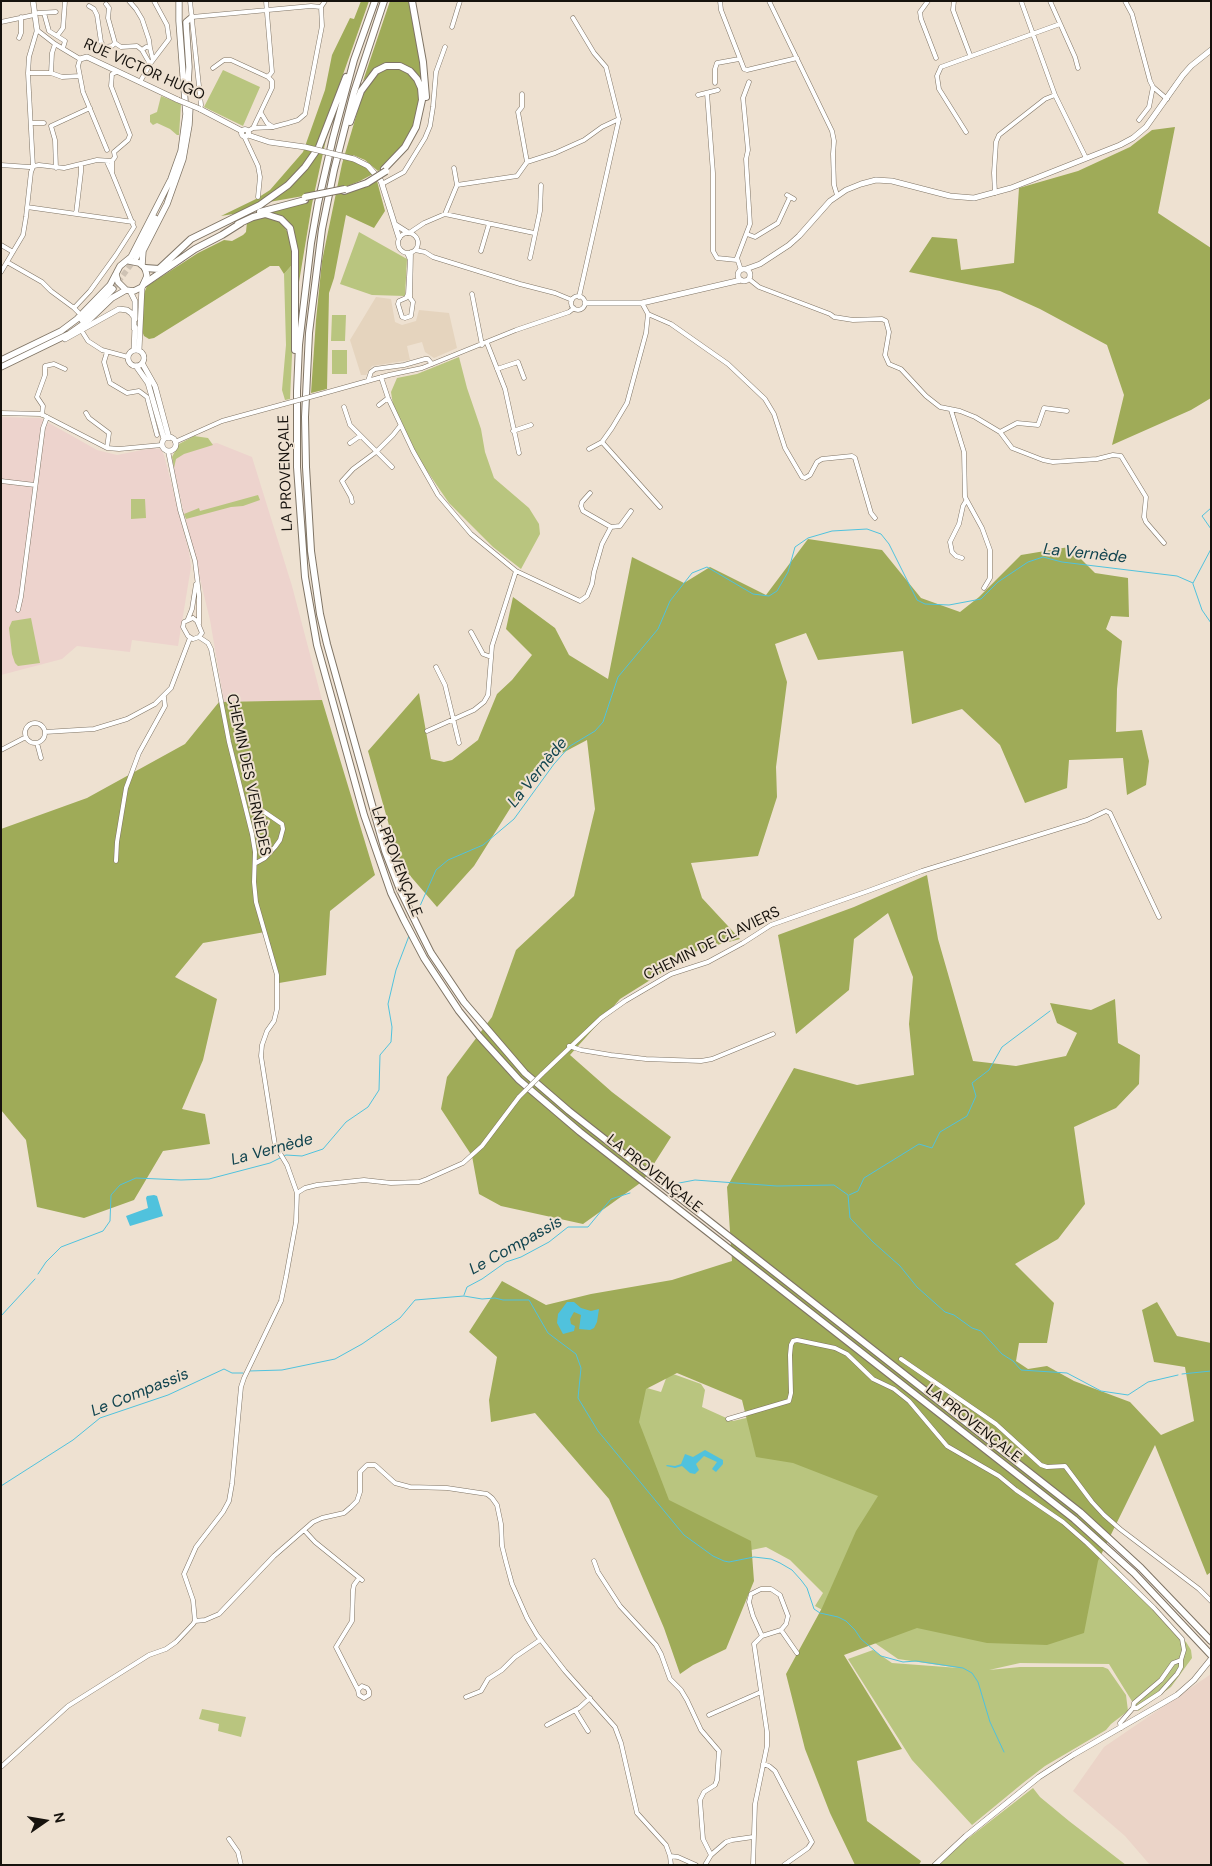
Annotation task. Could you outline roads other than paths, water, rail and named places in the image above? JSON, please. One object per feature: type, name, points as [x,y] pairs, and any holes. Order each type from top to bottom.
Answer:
[{"type":"highway","name":"LA PROVENÇALE","points":[[374,1],[354,60],[318,203],[301,319],[296,392],[296,467],[305,577],[314,629],[364,815],[379,861],[416,944],[439,983],[459,1011],[519,1080],[574,1127],[1068,1515],[1134,1573],[1211,1657]]},
{"type":"highway","name":"LA PROVENÇALE","points":[[384,1],[354,92],[339,148],[322,229],[309,333],[305,417],[306,467],[311,551],[320,614],[335,677],[385,851],[420,932],[431,953],[464,1002],[524,1073],[569,1112],[1080,1512],[1141,1568],[1211,1641]]},
{"type":"highway","points":[[241,215],[267,207],[344,190],[367,182],[398,160],[412,140],[420,124],[425,105],[426,79],[412,1]]},
{"type":"highway","points":[[143,266],[159,269],[191,239],[279,194],[305,167],[324,136],[341,88],[354,60]]},
{"type":"highway","points":[[339,148],[361,91],[370,77],[376,71],[386,66],[395,65],[406,68],[414,74],[421,88],[420,112],[416,128],[408,142],[398,157],[385,170]]},
{"type":"highway","points":[[143,286],[195,249],[222,235],[254,214],[305,199]]},
{"type":"highway","points":[[238,224],[253,217],[270,214],[286,223],[293,235],[295,251],[296,392]]},
{"type":"main road","points":[[1,360],[61,331],[88,308],[110,285],[120,266],[131,258],[171,179],[181,151],[185,127],[186,100],[179,32],[179,1]]},
{"type":"main road","points":[[1,368],[77,329],[107,301],[143,286],[147,276],[143,266],[143,251],[167,204],[178,176],[190,125],[188,85],[179,1]]},
{"type":"main road","points":[[188,85],[189,67],[186,22],[192,17]]},
{"type":"main road","points":[[136,258],[178,176]]},
{"type":"main road","points":[[127,261],[135,261],[143,266]]},
{"type":"main road","points":[[116,274],[120,286],[128,291]]},
{"type":"main road","points":[[55,341],[82,320],[113,289]]},
{"type":"street","points":[[1,272],[23,234],[33,167],[28,73],[29,57],[37,30],[36,14],[32,1]]},
{"type":"street","points":[[57,36],[63,28],[66,1]]},
{"type":"street","points":[[128,1],[142,19],[153,60]]},
{"type":"street","points":[[140,82],[170,35],[167,25],[154,1]]},
{"type":"street","points":[[190,1],[200,109]]},
{"type":"street","points":[[266,1],[272,72],[268,77]]},
{"type":"street","points":[[247,132],[298,120],[305,114],[322,26],[321,8],[325,1]]},
{"type":"street","points":[[452,27],[460,1]]},
{"type":"street","points":[[720,1],[721,10],[741,66],[747,70],[797,58]]},
{"type":"street","points":[[769,1],[833,136],[834,185],[837,195]]},
{"type":"street","points":[[928,1],[920,12],[936,58]]},
{"type":"street","points":[[954,1],[953,10],[970,55]]},
{"type":"street","points":[[1021,1],[1055,95],[1086,158]]},
{"type":"street","points":[[1050,1],[1078,68]]},
{"type":"street","points":[[1125,1],[1132,14],[1147,74],[1153,87],[1166,98]]},
{"type":"street","points":[[106,4],[115,43],[121,47],[136,46],[142,50],[150,64]]},
{"type":"street","points":[[89,6],[94,9],[101,42],[104,47],[112,46],[115,43]]},
{"type":"street","points":[[192,17],[311,6],[321,8]]},
{"type":"street","points":[[1,22],[36,14],[56,12]]},
{"type":"street","points":[[44,13],[49,31],[65,41],[63,48]]},
{"type":"street","points":[[19,38],[21,33],[21,17]]},
{"type":"street","points":[[573,18],[594,53],[606,67],[619,119],[579,297]]},
{"type":"street","points":[[966,132],[939,89],[937,76],[941,67],[1060,24]]},
{"type":"street","name":"RUE VICTOR HUGO","points":[[37,30],[55,44],[80,58],[87,57],[113,72],[140,82],[269,142],[305,147],[354,159],[368,166],[382,184],[399,238]]},
{"type":"street","points":[[51,73],[52,53],[55,44]]},
{"type":"street","points":[[142,50],[146,47],[150,48]]},
{"type":"street","points":[[382,184],[404,172],[415,157],[430,126],[436,72],[445,47]]},
{"type":"street","points":[[729,282],[742,271],[760,264],[799,236],[837,195],[861,184],[884,180],[910,184],[964,198],[974,198],[995,194],[1120,145],[1133,138],[1146,126],[1191,66],[1211,50]]},
{"type":"street","points":[[80,58],[78,66],[83,92],[107,150]]},
{"type":"street","points":[[715,83],[717,63],[739,58]]},
{"type":"street","points":[[213,68],[224,60],[231,60],[268,77],[272,81],[272,88],[261,113],[247,132]]},
{"type":"street","points":[[113,72],[111,86],[130,135],[128,140],[114,152]]},
{"type":"street","points":[[28,73],[51,73],[62,77],[80,76]]},
{"type":"street","points":[[741,280],[742,271],[737,260],[750,224],[746,159],[748,150],[743,98],[749,82]]},
{"type":"street","points":[[1139,120],[1149,108],[1153,87]]},
{"type":"street","points":[[698,95],[718,90]]},
{"type":"street","points":[[707,92],[714,173],[713,251],[718,258],[737,260]]},
{"type":"street","points":[[522,94],[522,107],[518,112],[527,162]]},
{"type":"street","points":[[995,194],[996,142],[999,135],[1045,99],[1055,95]]},
{"type":"street","points":[[56,168],[55,140],[51,126],[90,108]]},
{"type":"street","points":[[261,113],[267,123],[273,127]]},
{"type":"street","points":[[457,185],[517,176],[527,162],[555,153],[584,140],[602,127],[619,119]]},
{"type":"street","points":[[31,123],[44,122]]},
{"type":"street","points":[[247,132],[260,177],[258,196]]},
{"type":"street","points":[[107,150],[114,152]]},
{"type":"street","points":[[97,160],[107,150]]},
{"type":"street","points":[[1,165],[33,167],[40,165],[56,168],[97,160],[108,161],[115,157],[114,152]]},
{"type":"street","points":[[74,308],[90,291],[116,256],[134,227],[108,161],[103,154]]},
{"type":"street","points":[[76,214],[81,164]]},
{"type":"street","points":[[445,214],[457,185],[454,168]]},
{"type":"street","points":[[530,258],[540,211],[541,185]]},
{"type":"street","points":[[747,234],[755,237],[778,223],[790,197]]},
{"type":"street","points":[[27,207],[133,222]]},
{"type":"street","points":[[424,252],[400,248],[399,238],[445,214],[534,233]]},
{"type":"street","points":[[481,251],[489,224]]},
{"type":"street","points":[[396,225],[416,238],[424,252],[432,257],[555,293],[572,300],[579,297]]},
{"type":"street","points":[[416,238],[419,227]]},
{"type":"street","points":[[411,251],[410,298],[413,302],[411,316],[405,318],[402,317],[398,304],[408,294],[411,251],[418,243]]},
{"type":"street","points":[[1,245],[13,252]]},
{"type":"street","points":[[8,262],[42,282],[78,312]]},
{"type":"street","points":[[585,303],[642,303],[729,282],[745,281],[760,264]]},
{"type":"street","points":[[742,271],[750,272],[750,277],[759,287],[834,317],[853,320],[882,319],[886,321],[889,332],[885,349],[886,360],[889,364],[901,369],[926,396],[940,407],[976,416],[1000,432],[1012,448],[1044,461],[1060,462],[1097,459],[1113,455],[1121,456],[1146,497],[1144,518],[1164,543]]},
{"type":"street","points":[[137,350],[143,286]]},
{"type":"street","points":[[128,291],[136,301],[134,328]]},
{"type":"street","points":[[472,294],[482,345]]},
{"type":"street","points":[[579,297],[585,303]]},
{"type":"street","points":[[572,300],[574,308]]},
{"type":"street","points":[[128,357],[131,364],[136,366],[145,377],[166,438],[175,442],[208,426],[244,414],[432,364],[516,330],[569,312],[574,308],[581,309],[585,303]]},
{"type":"street","points":[[589,449],[602,442],[627,404],[631,393],[646,333],[648,314],[642,303]]},
{"type":"street","points":[[55,341],[74,335],[104,316],[119,310],[127,310],[133,315],[137,350],[144,355],[142,363],[155,386],[166,438],[162,445]]},
{"type":"street","points":[[648,314],[671,324],[728,364],[765,398],[774,414],[785,448],[802,477],[805,478],[810,475],[817,462],[822,459],[852,456],[855,458],[871,513],[875,518]]},
{"type":"street","points":[[82,333],[88,341],[107,352],[128,357]]},
{"type":"street","points":[[487,343],[505,390],[519,453]]},
{"type":"street","points":[[128,357],[130,353],[137,350]]},
{"type":"street","points":[[107,352],[104,362],[110,383],[127,393],[139,391],[147,397],[157,435]]},
{"type":"street","points":[[368,381],[371,372],[376,369],[425,359],[428,359],[432,364]]},
{"type":"street","points":[[497,369],[518,362],[524,378]]},
{"type":"street","points":[[136,366],[142,363]]},
{"type":"street","points":[[18,610],[43,428],[43,406],[37,397],[45,375],[45,366],[54,364],[65,369]]},
{"type":"street","points":[[381,377],[400,426],[438,495],[471,534],[516,571],[580,601],[587,596],[602,544],[611,527]]},
{"type":"street","points":[[379,405],[388,398]]},
{"type":"street","points":[[344,407],[350,426],[392,467]]},
{"type":"street","points":[[1000,432],[1017,423],[1038,425],[1044,408],[1067,412]]},
{"type":"street","points":[[951,410],[964,452],[964,492],[966,501],[982,528],[990,550],[990,578],[984,588]]},
{"type":"street","points":[[86,412],[89,418],[109,433],[107,448]]},
{"type":"street","points":[[1,414],[44,416],[107,448],[119,449],[162,445]]},
{"type":"street","points":[[513,431],[531,425]]},
{"type":"street","points":[[352,502],[342,481],[352,469],[376,452],[400,426]]},
{"type":"street","points":[[350,443],[360,436]]},
{"type":"street","points":[[168,451],[174,448],[175,442]]},
{"type":"street","points":[[602,442],[660,507]]},
{"type":"street","points":[[162,445],[168,451],[180,510],[195,561],[200,603],[198,624]]},
{"type":"street","points":[[1,481],[36,485]]},
{"type":"street","points":[[590,493],[582,502],[583,511],[611,527],[620,526],[631,511]]},
{"type":"street","points":[[962,558],[952,552],[950,542],[959,524],[966,501]]},
{"type":"street","points":[[427,731],[480,706],[488,696],[492,646],[516,571]]},
{"type":"street","points":[[190,638],[183,627],[192,609],[197,582]]},
{"type":"street","points":[[188,619],[194,619],[202,630],[199,637],[190,638]]},
{"type":"street","points":[[471,632],[483,654],[491,657]]},
{"type":"street","name":"CHEMIN DES VERNÈDES","points":[[199,637],[208,643],[211,649],[229,742],[252,834],[256,863],[254,882],[256,902],[277,975],[277,1009],[274,1021],[267,1031],[262,1045],[261,1056],[275,1144],[297,1193]]},
{"type":"street","points":[[44,732],[78,731],[110,725],[155,704],[171,688],[176,678],[184,649],[190,638]]},
{"type":"street","points":[[436,667],[445,685],[459,743]]},
{"type":"street","points":[[116,861],[123,799],[132,769],[165,706],[164,697]]},
{"type":"street","points":[[32,724],[39,724],[44,732],[43,738],[37,742],[29,741],[25,730],[32,724]]},
{"type":"street","points":[[1,750],[26,737]]},
{"type":"street","points":[[37,742],[41,758]]},
{"type":"street","points":[[256,863],[266,858],[275,847],[280,840],[283,829],[282,824],[263,811]]},
{"type":"street","name":"CHEMIN DE CLAVIERS","points":[[297,1193],[305,1188],[317,1185],[364,1180],[391,1183],[419,1182],[463,1163],[482,1146],[519,1098],[569,1046],[601,1018],[625,1001],[671,974],[708,962],[744,943],[772,925],[922,871],[1087,820],[1106,811],[1110,813],[1159,916]]},
{"type":"street","points":[[569,1046],[581,1050],[646,1059],[701,1061],[712,1059],[772,1034]]},
{"type":"street","points":[[195,1621],[193,1600],[184,1574],[196,1546],[229,1502],[241,1387],[281,1301],[296,1222],[297,1193]]},
{"type":"street","points":[[728,1419],[789,1401],[791,1392],[790,1355],[793,1341],[797,1340],[835,1348],[847,1354],[873,1379],[894,1389],[909,1401],[947,1446],[999,1476],[1063,1522],[1154,1608],[1182,1639],[1184,1650],[1181,1667],[1177,1674],[1166,1688],[1137,1708],[1132,1708]]},
{"type":"street","points":[[901,1358],[996,1424],[1041,1465],[1065,1466],[1104,1515],[1199,1589],[1211,1601]]},
{"type":"street","points":[[1,1767],[68,1706],[149,1655],[166,1649],[181,1638],[195,1621],[205,1620],[219,1614],[274,1556],[317,1520],[344,1513],[357,1501],[360,1492],[360,1472],[364,1466],[371,1464],[375,1465],[388,1478],[410,1488],[446,1488],[487,1494],[492,1498],[497,1505],[499,1513],[502,1546],[512,1584],[527,1618],[540,1640],[564,1671],[610,1721],[619,1737],[637,1813],[666,1845],[671,1865]]},
{"type":"street","points":[[304,1530],[315,1542],[361,1579],[354,1585],[352,1621],[336,1646],[358,1690]]},
{"type":"street","points":[[594,1561],[598,1572],[620,1606],[662,1654],[670,1679],[681,1690],[701,1730],[719,1751],[719,1773],[717,1780],[715,1785],[704,1792],[700,1800],[702,1839],[711,1855]]},
{"type":"street","points":[[753,1865],[755,1804],[767,1732],[754,1644],[762,1636],[781,1630],[786,1624],[788,1616],[780,1595],[771,1589],[761,1589],[751,1594],[749,1602],[762,1636]]},
{"type":"street","points":[[781,1630],[797,1653]]},
{"type":"street","points":[[466,1697],[481,1691],[488,1679],[540,1640]]},
{"type":"street","points":[[934,1865],[1039,1776],[1177,1695],[1194,1680],[1211,1657]]},
{"type":"street","points":[[1121,1728],[1120,1723],[1134,1703],[1161,1680],[1173,1663],[1181,1660]]},
{"type":"street","points":[[709,1715],[761,1692]]},
{"type":"street","points":[[547,1725],[575,1710],[590,1698]]},
{"type":"street","points":[[575,1710],[588,1731]]},
{"type":"street","points":[[763,1764],[769,1766],[774,1771],[812,1842],[808,1848],[784,1865]]},
{"type":"street","points":[[705,1865],[711,1855],[726,1842],[753,1837]]},
{"type":"street","points":[[229,1839],[238,1852],[241,1865]]},
{"type":"street","points":[[670,1856],[696,1865]]},
{"type":"water","points":[[147,1196],[157,1196],[163,1216],[130,1226],[126,1216],[148,1208],[146,1198]]},
{"type":"water","points":[[567,1302],[574,1302],[581,1308],[591,1311],[599,1309],[594,1328],[590,1330],[579,1329],[581,1315],[574,1312],[570,1319],[571,1324],[575,1326],[574,1331],[563,1334],[557,1323],[558,1314]]},
{"type":"water","points":[[705,1450],[723,1460],[723,1464],[716,1472],[712,1469],[717,1462],[704,1456],[696,1464],[699,1470],[695,1474],[690,1473],[682,1466],[675,1468],[666,1466],[681,1464],[685,1454],[693,1457]]},
{"type":"waterway","points":[[1211,508],[1202,516],[1211,529]]},
{"type":"waterway","name":"La Vernède","points":[[416,915],[436,870],[448,860],[483,845],[514,819],[554,764],[570,746],[595,731],[603,722],[618,677],[658,629],[670,601],[692,573],[707,567],[753,594],[769,596],[777,591],[788,572],[795,547],[808,538],[832,531],[867,529],[881,534],[889,544],[917,600],[925,604],[949,605],[981,599],[998,582],[1028,562],[1043,557],[1062,562],[1177,576],[1193,583]]},
{"type":"waterway","points":[[1193,583],[1211,549]]},
{"type":"waterway","points":[[1193,584],[1202,610],[1211,623]]},
{"type":"waterway","name":"La Vernède","points":[[38,1274],[46,1262],[61,1247],[103,1231],[110,1221],[111,1195],[120,1185],[136,1178],[209,1179],[270,1163],[286,1155],[302,1156],[323,1149],[346,1122],[368,1107],[379,1090],[380,1055],[391,1042],[392,1027],[388,1004],[396,970],[409,936]]},
{"type":"waterway","name":"Le Compassis","points":[[849,1195],[858,1191],[864,1178],[919,1144],[932,1148],[940,1132],[967,1116],[976,1096],[972,1083],[989,1070],[1002,1047],[1050,1011]]},
{"type":"waterway","name":"Le Compassis","points":[[674,1184],[695,1180],[777,1186],[834,1185],[848,1195],[850,1218],[900,1266],[917,1287],[945,1312],[954,1315],[972,1328],[981,1331],[1002,1354],[1013,1361],[1021,1370],[1067,1373],[1101,1391],[1128,1395],[1148,1382],[1178,1375]]},
{"type":"waterway","name":"Le Compassis","points":[[464,1295],[467,1287],[506,1262],[521,1257],[549,1242],[568,1227],[588,1227],[611,1199],[630,1193]]},
{"type":"waterway","name":"La Vernède","points":[[1,1316],[35,1279]]},
{"type":"waterway","points":[[249,1371],[282,1370],[335,1359],[362,1344],[400,1318],[415,1300],[464,1296],[482,1299],[529,1300],[548,1333],[576,1354],[581,1368],[578,1398],[598,1431],[684,1535],[713,1556],[724,1561],[729,1562],[754,1557],[771,1559],[792,1570],[807,1588],[814,1609],[820,1613],[846,1621],[861,1639],[881,1656],[903,1662],[916,1661],[963,1668],[972,1673],[978,1682],[990,1722],[1004,1752]]},
{"type":"waterway","name":"Le Compassis","points":[[1,1486],[73,1440],[100,1418],[168,1395],[224,1369],[232,1373],[243,1373]]},
{"type":"waterway","points":[[1182,1374],[1211,1371]]},
{"type":"tunnel","points":[[113,289],[135,259]]}]
